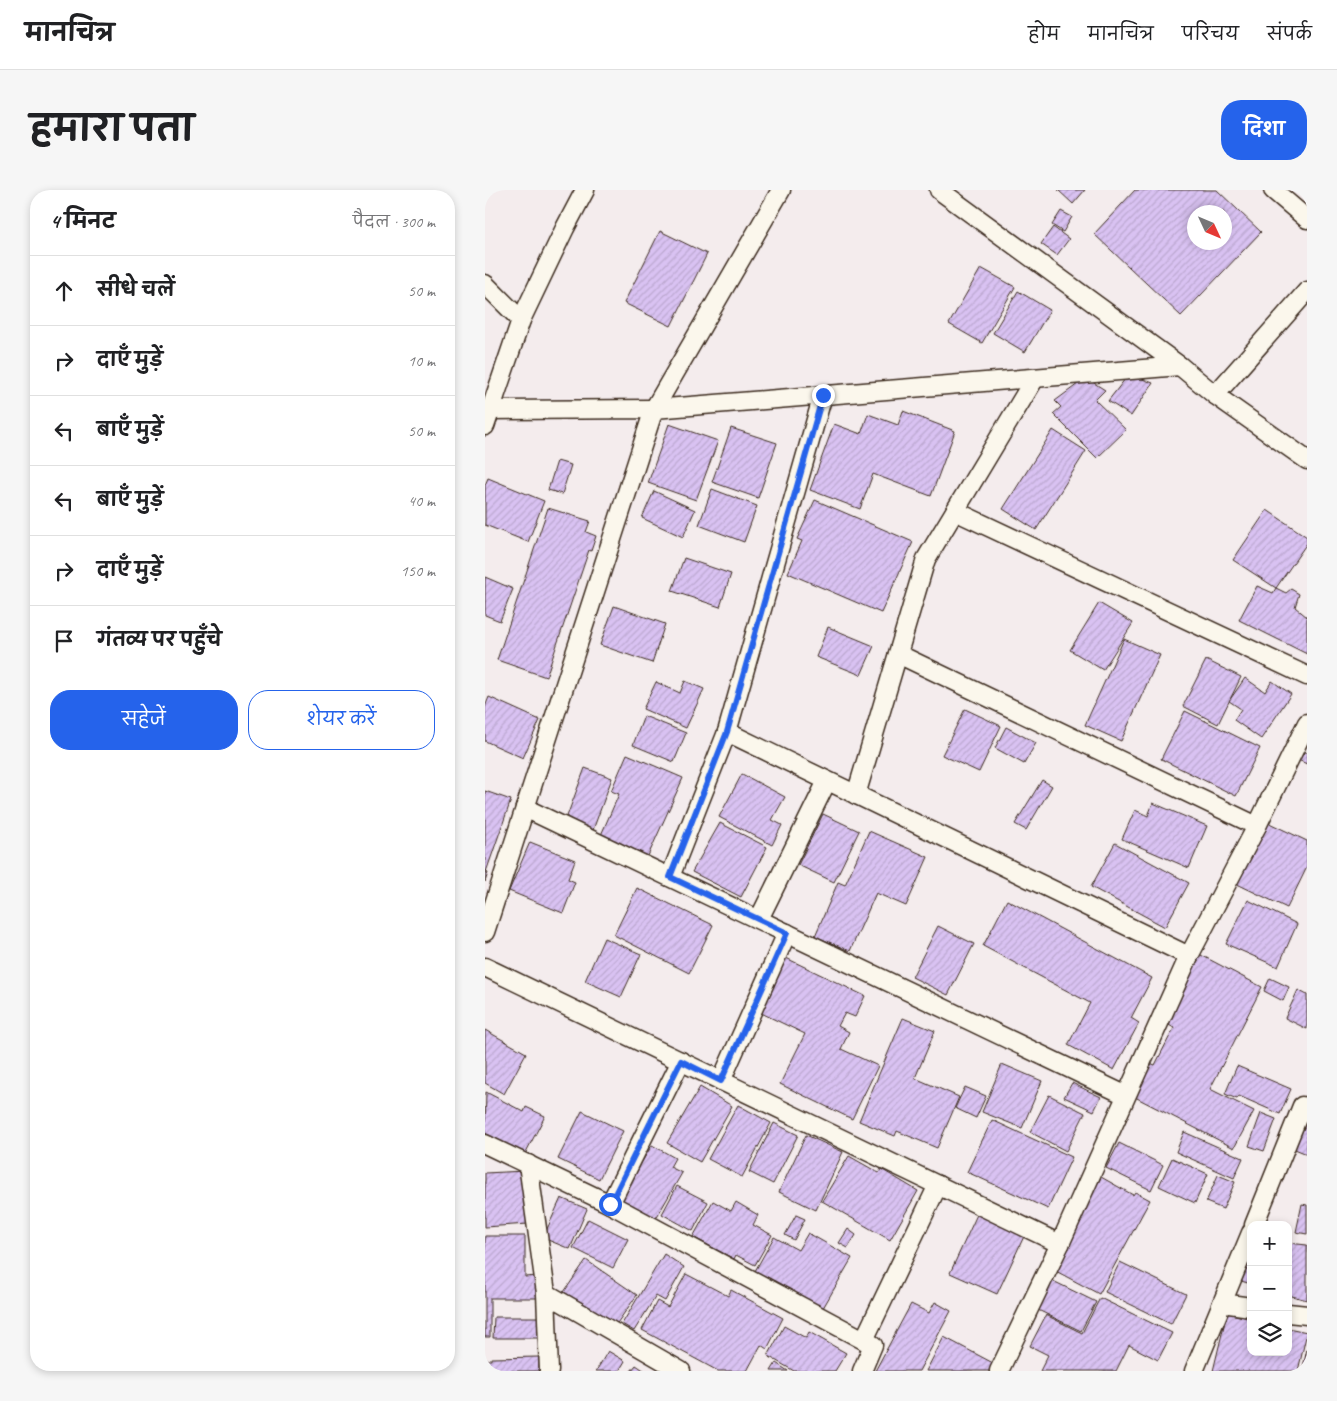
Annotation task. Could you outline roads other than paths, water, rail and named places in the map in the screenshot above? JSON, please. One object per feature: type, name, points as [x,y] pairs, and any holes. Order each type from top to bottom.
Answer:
[{"type":"street","points":[[585,190],[521,320],[487,415],[654,409],[1180,366]]},
{"type":"street","points":[[485,932],[654,409],[781,190]]},
{"type":"street","points":[[939,190],[1180,366],[1215,395],[1307,460]]},
{"type":"street","points":[[1273,190],[1307,219]]},
{"type":"street","points":[[485,284],[521,320]]},
{"type":"street","points":[[1215,395],[1307,291]]},
{"type":"street","points":[[856,795],[926,559],[1035,378]]},
{"type":"street","points":[[670,877],[727,732],[823,395]]},
{"type":"street","points":[[955,511],[1307,676]]},
{"type":"street","points":[[898,654],[1257,826]]},
{"type":"street","points":[[999,1371],[1059,1244],[1189,956],[1257,826],[1307,723]]},
{"type":"street","points":[[727,732],[1189,956]]},
{"type":"street","points":[[759,919],[827,781]]},
{"type":"street","points":[[525,808],[1125,1095]]},
{"type":"street","points":[[721,1081],[787,933]]},
{"type":"street","points":[[485,967],[1059,1244]]},
{"type":"street","points":[[610,1204],[681,1061]]},
{"type":"street","points":[[1256,1221],[1305,1102]]},
{"type":"street","points":[[485,1144],[610,1204],[873,1345],[862,1371]]},
{"type":"street","points":[[528,1164],[546,1293],[549,1371]]},
{"type":"street","points":[[864,1340],[938,1185]]},
{"type":"street","points":[[1194,1371],[1247,1243]]},
{"type":"street","points":[[546,1293],[681,1371]]},
{"type":"street","points":[[1222,1303],[1247,1306]]},
{"type":"street","points":[[1292,1314],[1307,1316]]}]
